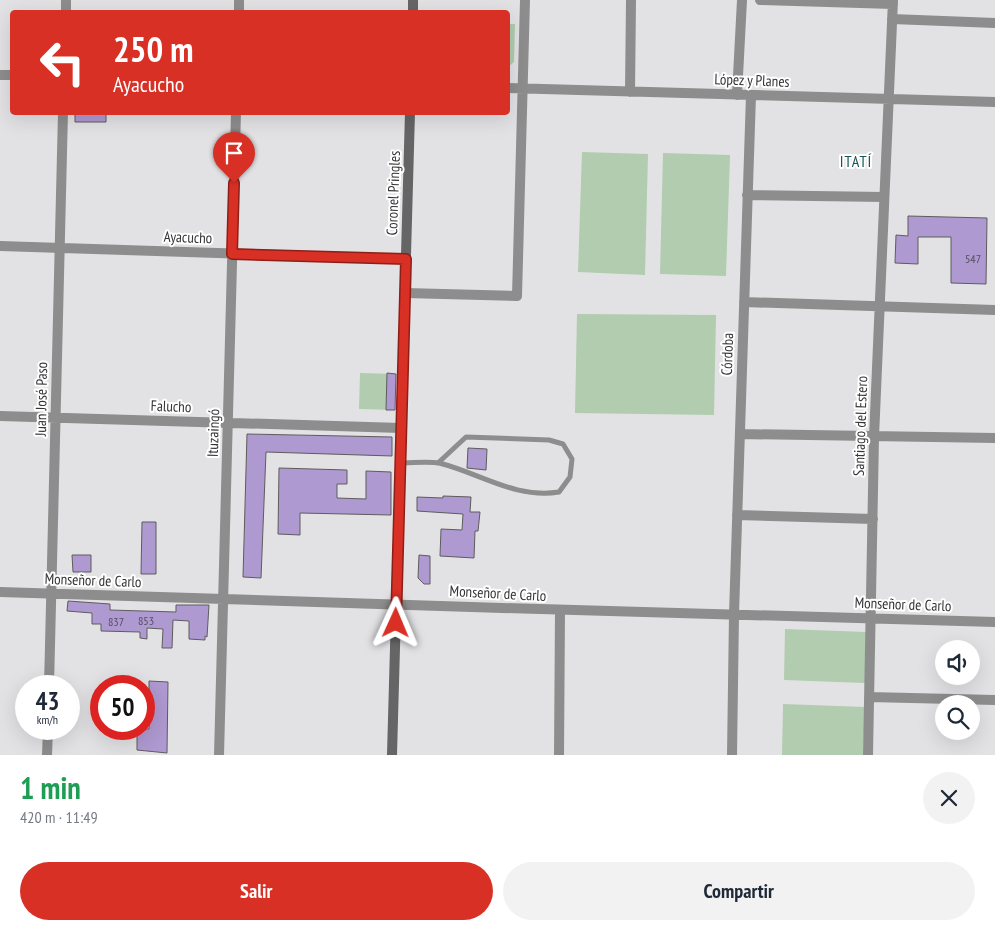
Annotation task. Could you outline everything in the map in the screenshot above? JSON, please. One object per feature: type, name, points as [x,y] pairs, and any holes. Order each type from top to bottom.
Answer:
[{"type":"main road","name":"Coronel Pringles","points":[[392,755],[410,115]]},
{"type":"street","points":[[405,293],[517,296],[526,0]]},
{"type":"street","points":[[630,92],[631,0]]},
{"type":"street","points":[[737,95],[742,0]]},
{"type":"street","points":[[760,0],[893,2]]},
{"type":"street","name":"Santiago del Estero","points":[[868,755],[874,437],[893,2]]},
{"type":"street","points":[[892,19],[995,23]]},
{"type":"street","name":"López y Planes","points":[[510,88],[995,102]]},
{"type":"street","name":"Córdoba","points":[[732,755],[734,614],[751,95]]},
{"type":"street","name":"Juan José Paso","points":[[49,675],[63,115]]},
{"type":"street","name":"Ituzaingó","points":[[219,755],[236,115]]},
{"type":"street","points":[[747,195],[884,196]]},
{"type":"street","name":"Ayacucho","points":[[0,246],[406,259]]},
{"type":"street","points":[[744,302],[995,310]]},
{"type":"street","name":"Falucho","points":[[0,416],[401,428]]},
{"type":"street","points":[[740,434],[995,438]]},
{"type":"street","points":[[737,516],[873,519]]},
{"type":"street","name":"Monseñor de Carlo","points":[[0,592],[560,611],[995,622]]},
{"type":"street","points":[[559,755],[560,611]]},
{"type":"street","points":[[869,697],[995,700]]},
{"type":"street","points":[[47,755],[48,740]]},
{"type":"lane","points":[[400,463],[438,463],[509,488],[540,495],[558,492],[570,477],[572,459],[563,444],[549,440],[466,437],[438,463]]},
{"type":"green space","points":[[510,24],[515,24],[514,62],[510,65]]},
{"type":"green space","points":[[582,152],[648,154],[645,275],[578,272]]},
{"type":"green space","points":[[663,153],[730,155],[726,276],[660,274]]},
{"type":"green space","points":[[577,314],[716,315],[714,415],[575,413]]},
{"type":"green space","points":[[360,373],[396,374],[395,410],[359,409]]},
{"type":"green space","points":[[785,629],[866,632],[865,683],[784,680]]},
{"type":"green space","points":[[783,704],[865,707],[863,755],[782,755]]},
{"type":"building","points":[[75,115],[106,115],[106,122],[75,122]]},
{"type":"building","points":[[908,216],[987,218],[986,284],[951,283],[951,237],[918,237],[918,264],[895,263],[896,235],[908,236]]},
{"type":"building","points":[[387,373],[396,374],[395,410],[386,410]]},
{"type":"building","points":[[247,434],[392,437],[392,456],[266,452],[261,578],[243,577]]},
{"type":"building","points":[[468,448],[487,449],[486,470],[467,468]]},
{"type":"building","points":[[279,468],[347,470],[347,484],[337,484],[337,498],[366,499],[366,471],[391,472],[391,515],[300,513],[300,535],[278,534]]},
{"type":"building","points":[[443,496],[471,497],[470,512],[480,512],[478,531],[475,531],[474,558],[440,556],[441,529],[462,530],[463,514],[417,511],[417,497],[443,498]]},
{"type":"building","points":[[142,522],[156,522],[156,574],[141,574]]},
{"type":"building","points":[[72,555],[91,555],[91,572],[73,572]]},
{"type":"building","points":[[419,555],[430,556],[430,584],[424,584],[418,578]]},
{"type":"building","points":[[68,601],[110,604],[110,610],[176,612],[176,605],[209,605],[207,637],[205,636],[205,640],[189,639],[189,621],[173,620],[172,648],[162,648],[163,629],[147,628],[147,639],[140,638],[140,632],[101,631],[101,624],[92,624],[92,613],[67,611]]},
{"type":"building","points":[[155,681],[168,682],[167,753],[137,750],[137,740],[155,740]]},
{"type":"district","name":"ITATÍ","points":[[856,161]]},
{"type":"route","points":[[234,183],[232,254],[406,259],[396,623]]}]
